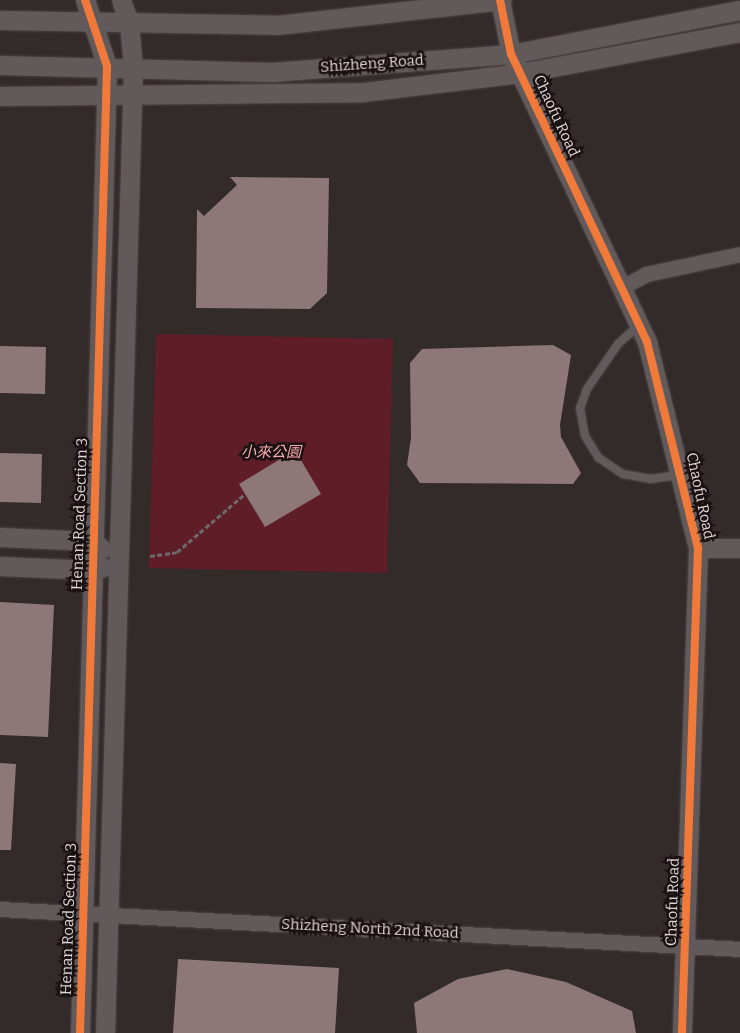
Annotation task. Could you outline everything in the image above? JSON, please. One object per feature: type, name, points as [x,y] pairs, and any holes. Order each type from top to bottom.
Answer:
[{"type":"street","name":"Henan Road Section 3","points":[[80,1033],[107,66],[95,22],[85,0]]},
{"type":"street","points":[[105,1033],[133,67],[129,23],[121,0]]},
{"type":"street","points":[[0,20],[277,25],[501,0]]},
{"type":"street","name":"Chaofu Road","points":[[501,0],[511,54],[639,325],[683,474],[698,548],[682,1033]]},
{"type":"street","name":"Shizheng Road","points":[[0,65],[107,66],[271,72],[511,54],[740,10]]},
{"type":"street","name":"Shizheng Road","points":[[0,96],[364,92],[521,73],[740,32]]},
{"type":"street","points":[[622,287],[646,274],[740,254]]},
{"type":"street","points":[[0,537],[94,541],[119,562]]},
{"type":"street","points":[[698,548],[740,548]]},
{"type":"street","points":[[0,566],[92,570],[119,562]]},
{"type":"street","name":"Shizheng North 2nd Road","points":[[0,909],[740,949]]},
{"type":"lane","points":[[639,325],[618,344],[587,389],[580,408],[585,436],[599,458],[623,474],[650,479],[683,474]]},
{"type":"path","points":[[150,556],[177,552],[245,494]]},
{"type":"green space","name":"小來公園","points":[[156,334],[393,339],[387,573],[149,568]]},
{"type":"building","points":[[230,177],[329,178],[327,293],[310,309],[196,308],[197,209],[204,216],[237,185]]},
{"type":"building","points":[[553,345],[571,355],[560,425],[561,437],[581,473],[573,484],[420,483],[407,465],[411,438],[410,363],[422,349]]},
{"type":"building","points":[[0,346],[46,347],[45,394],[0,393]]},
{"type":"building","points":[[295,450],[321,494],[265,527],[239,484]]},
{"type":"building","points":[[0,453],[42,454],[41,503],[0,502]]},
{"type":"building","points":[[0,602],[54,605],[48,737],[0,735]]},
{"type":"building","points":[[0,763],[16,764],[11,850],[0,850]]},
{"type":"building","points":[[178,959],[339,968],[335,1033],[173,1033]]},
{"type":"building","points":[[507,969],[566,982],[632,1011],[636,1033],[417,1033],[414,1003],[458,979]]},
{"type":"cycle path","points":[[80,1033],[107,66],[85,0]]},
{"type":"cycle path","points":[[500,0],[511,54],[647,342],[698,548],[682,1033]]}]
